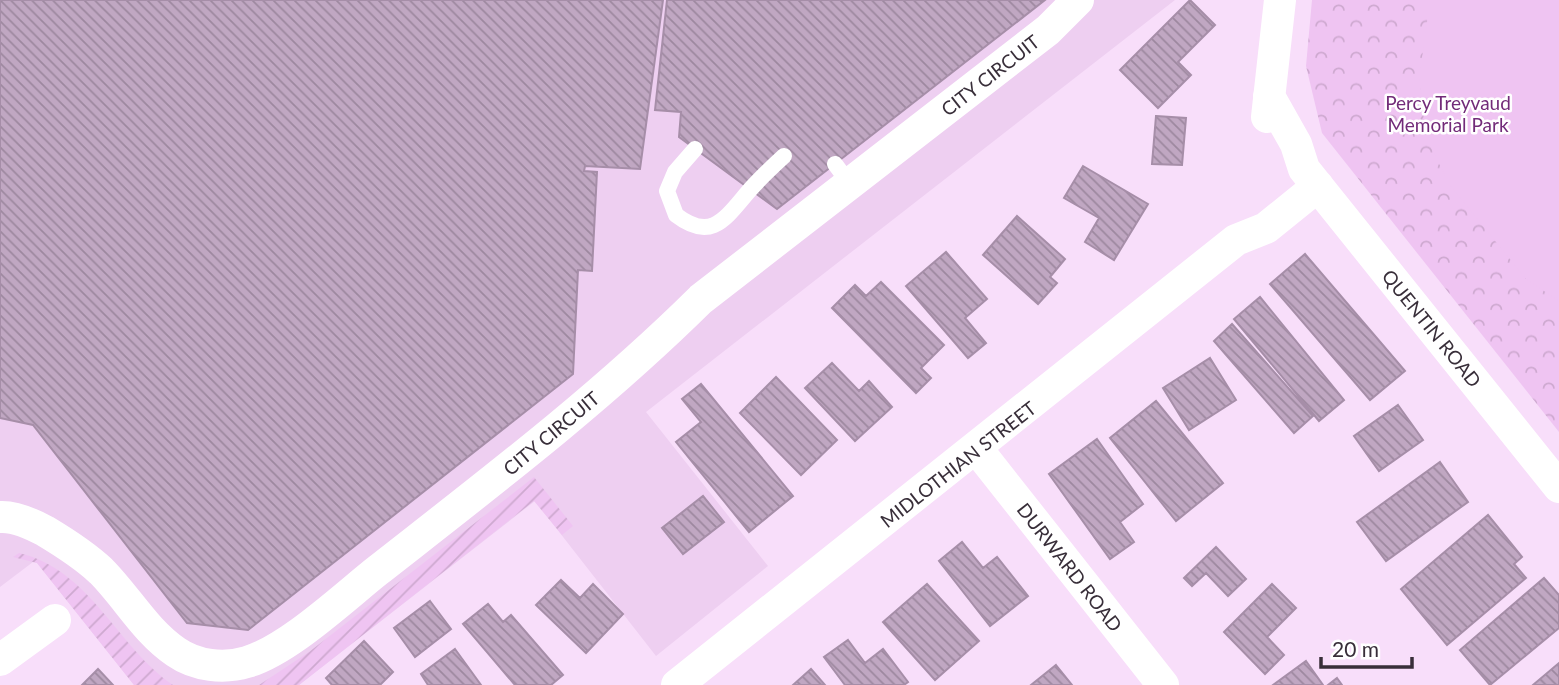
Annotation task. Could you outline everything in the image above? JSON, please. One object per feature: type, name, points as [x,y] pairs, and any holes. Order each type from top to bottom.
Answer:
[{"type":"street","name":"CITY CIRCUIT","points":[[0,517],[38,528],[81,554],[102,573],[147,627],[178,654],[205,664],[246,663],[274,649],[315,620],[540,443],[660,342],[701,299],[842,174],[1048,30],[1078,0]]},
{"type":"street","name":"QUENTIN ROAD","points":[[1280,0],[1269,96],[1311,177],[1559,487]]},
{"type":"street","name":"MIDLOTHIAN STREET","points":[[677,685],[977,449],[1236,240],[1254,211],[1311,177]]},
{"type":"street","name":"DURWARD ROAD","points":[[977,449],[1163,685]]},
{"type":"street","points":[[0,660],[55,620]]},
{"type":"lane","points":[[695,149],[676,172],[667,191],[676,215],[697,227],[710,227],[728,217],[783,156]]},
{"type":"shaded area","points":[[0,0],[1175,0],[646,412],[768,566],[656,656],[535,501],[299,685],[134,685],[37,563],[33,562],[0,587]]},
{"type":"green space","name":"Percy Treyvaud Memorial Park","points":[[1312,0],[1559,0],[1559,432],[1322,133],[1306,66]]},
{"type":"green space","points":[[1430,0],[1559,0],[1559,301],[1526,279],[1449,184],[1426,137],[1419,80]]},
{"type":"green space","points":[[534,477],[573,526],[562,535],[534,501],[299,685],[259,685],[309,652]]},
{"type":"green space","points":[[19,553],[44,562],[66,575],[85,592],[135,651],[173,685],[134,685],[37,563],[13,557]]},
{"type":"building","points":[[0,0],[663,0],[640,169],[585,166],[584,171],[597,172],[592,271],[578,270],[573,374],[248,630],[187,623],[33,425],[0,418]]},
{"type":"building","points":[[667,0],[1045,0],[777,209],[679,137],[681,112],[655,110]]},
{"type":"building","points":[[1190,0],[1215,25],[1178,62],[1191,75],[1158,108],[1120,70]]},
{"type":"building","points":[[1156,116],[1186,118],[1182,165],[1152,164]]},
{"type":"building","points":[[1083,166],[1148,204],[1114,260],[1085,242],[1099,218],[1064,198]]},
{"type":"building","points":[[1017,216],[1065,259],[1050,277],[1057,283],[1038,304],[983,255]]},
{"type":"building","points":[[946,252],[987,299],[965,318],[986,343],[968,358],[906,286]]},
{"type":"building","points":[[1305,254],[1405,371],[1370,400],[1270,284]]},
{"type":"building","points":[[881,282],[944,345],[921,368],[931,378],[916,393],[832,308],[855,285],[866,296]]},
{"type":"building","points":[[1260,297],[1344,400],[1319,421],[1234,319]]},
{"type":"building","points":[[1232,324],[1313,416],[1294,433],[1214,341]]},
{"type":"building","points":[[1210,358],[1236,400],[1189,430],[1163,388]]},
{"type":"building","points":[[832,363],[859,391],[869,381],[892,407],[855,441],[805,388]]},
{"type":"building","points":[[776,377],[837,440],[801,475],[740,413]]},
{"type":"building","points":[[701,384],[793,496],[749,532],[676,442],[701,422],[682,399]]},
{"type":"building","points":[[1156,401],[1223,483],[1176,521],[1110,438]]},
{"type":"building","points":[[1398,405],[1423,440],[1379,471],[1354,436]]},
{"type":"building","points":[[1097,439],[1143,504],[1120,522],[1134,542],[1110,559],[1049,474]]},
{"type":"building","points":[[1440,462],[1468,502],[1386,561],[1357,522]]},
{"type":"building","points":[[703,496],[724,522],[683,554],[662,528]]},
{"type":"building","points":[[1488,515],[1522,557],[1514,564],[1526,578],[1447,645],[1401,589]]},
{"type":"building","points":[[962,542],[983,568],[997,557],[1028,596],[990,626],[939,561]]},
{"type":"building","points":[[1216,547],[1246,579],[1228,596],[1206,573],[1192,586],[1184,578]]},
{"type":"building","points":[[1544,578],[1559,595],[1559,628],[1490,685],[1460,650]]},
{"type":"building","points":[[561,580],[580,598],[593,584],[623,614],[586,653],[536,605]]},
{"type":"building","points":[[927,584],[979,641],[935,680],[883,622]]},
{"type":"building","points":[[1272,584],[1296,608],[1267,637],[1284,655],[1265,674],[1224,632]]},
{"type":"building","points":[[430,601],[451,629],[415,657],[394,628]]},
{"type":"building","points":[[488,604],[503,622],[511,615],[563,675],[551,685],[515,685],[463,624]]},
{"type":"building","points":[[848,640],[865,663],[883,649],[908,682],[904,685],[845,685],[824,657]]},
{"type":"building","points":[[364,641],[393,672],[380,685],[332,685],[326,678]]},
{"type":"building","points":[[455,649],[481,685],[428,685],[421,674]]},
{"type":"building","points":[[1306,661],[1323,685],[1273,685]]},
{"type":"building","points":[[1559,663],[1559,685],[1533,685]]},
{"type":"building","points":[[1056,665],[1072,685],[1031,685]]},
{"type":"building","points":[[98,669],[113,685],[82,685]]},
{"type":"building","points":[[811,669],[825,685],[793,685]]},
{"type":"building","points":[[1337,678],[1342,685],[1328,685]]}]
